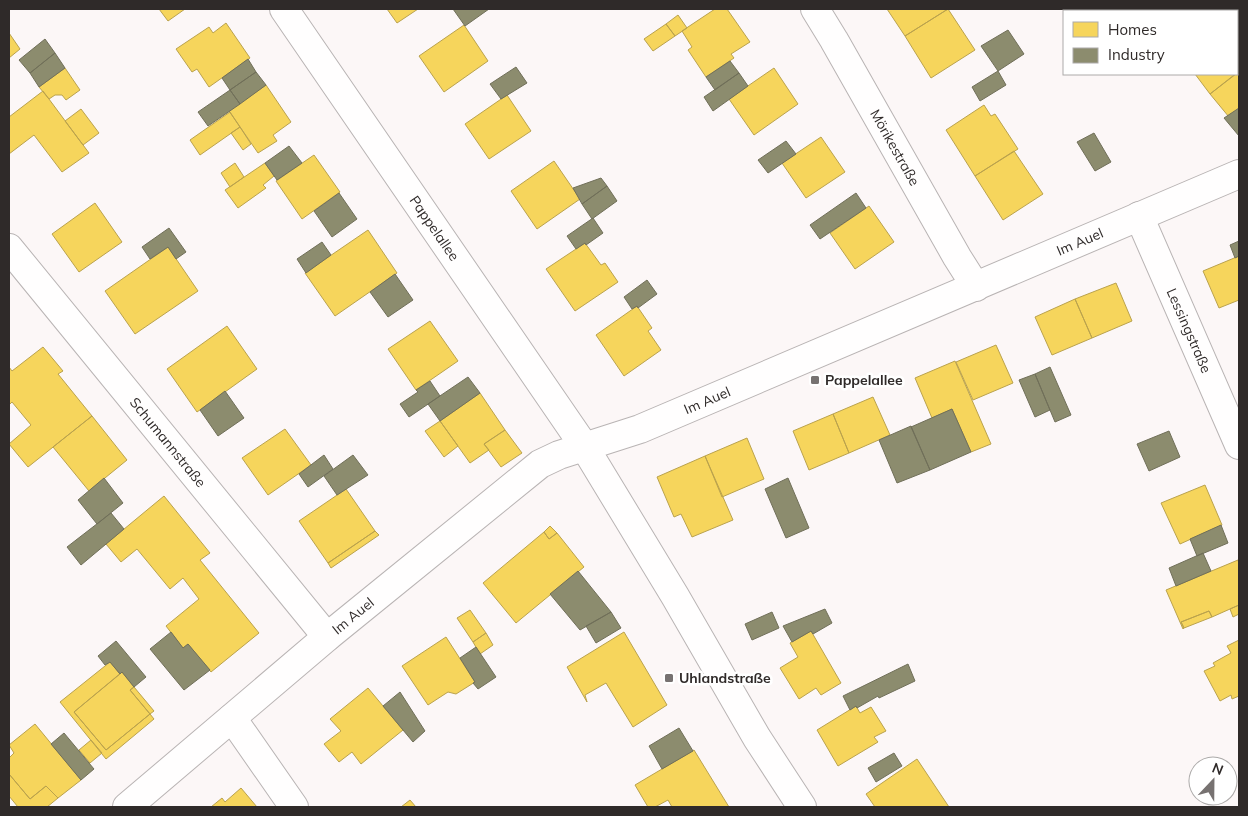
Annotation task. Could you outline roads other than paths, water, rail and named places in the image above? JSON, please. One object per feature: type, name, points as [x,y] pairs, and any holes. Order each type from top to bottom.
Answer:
[{"type":"street","name":"Pappelallee","points":[[284,9],[584,446],[675,596],[757,738],[802,807]]},
{"type":"street","name":"Mörikestraße","points":[[815,9],[976,287]]},
{"type":"street","name":"Im Auel","points":[[127,807],[327,637],[540,464],[584,446],[640,429],[1239,174]]},
{"type":"street","name":"Lessingstraße","points":[[1139,216],[1239,446]]},
{"type":"street","name":"Schumannstraße","points":[[9,248],[327,637]]},
{"type":"street","points":[[232,718],[294,807]]},
{"type":"place","name":"Pappelallee","points":[[815,380]]},
{"type":"place","name":"Uhlandstraße","points":[[669,678]]}]
